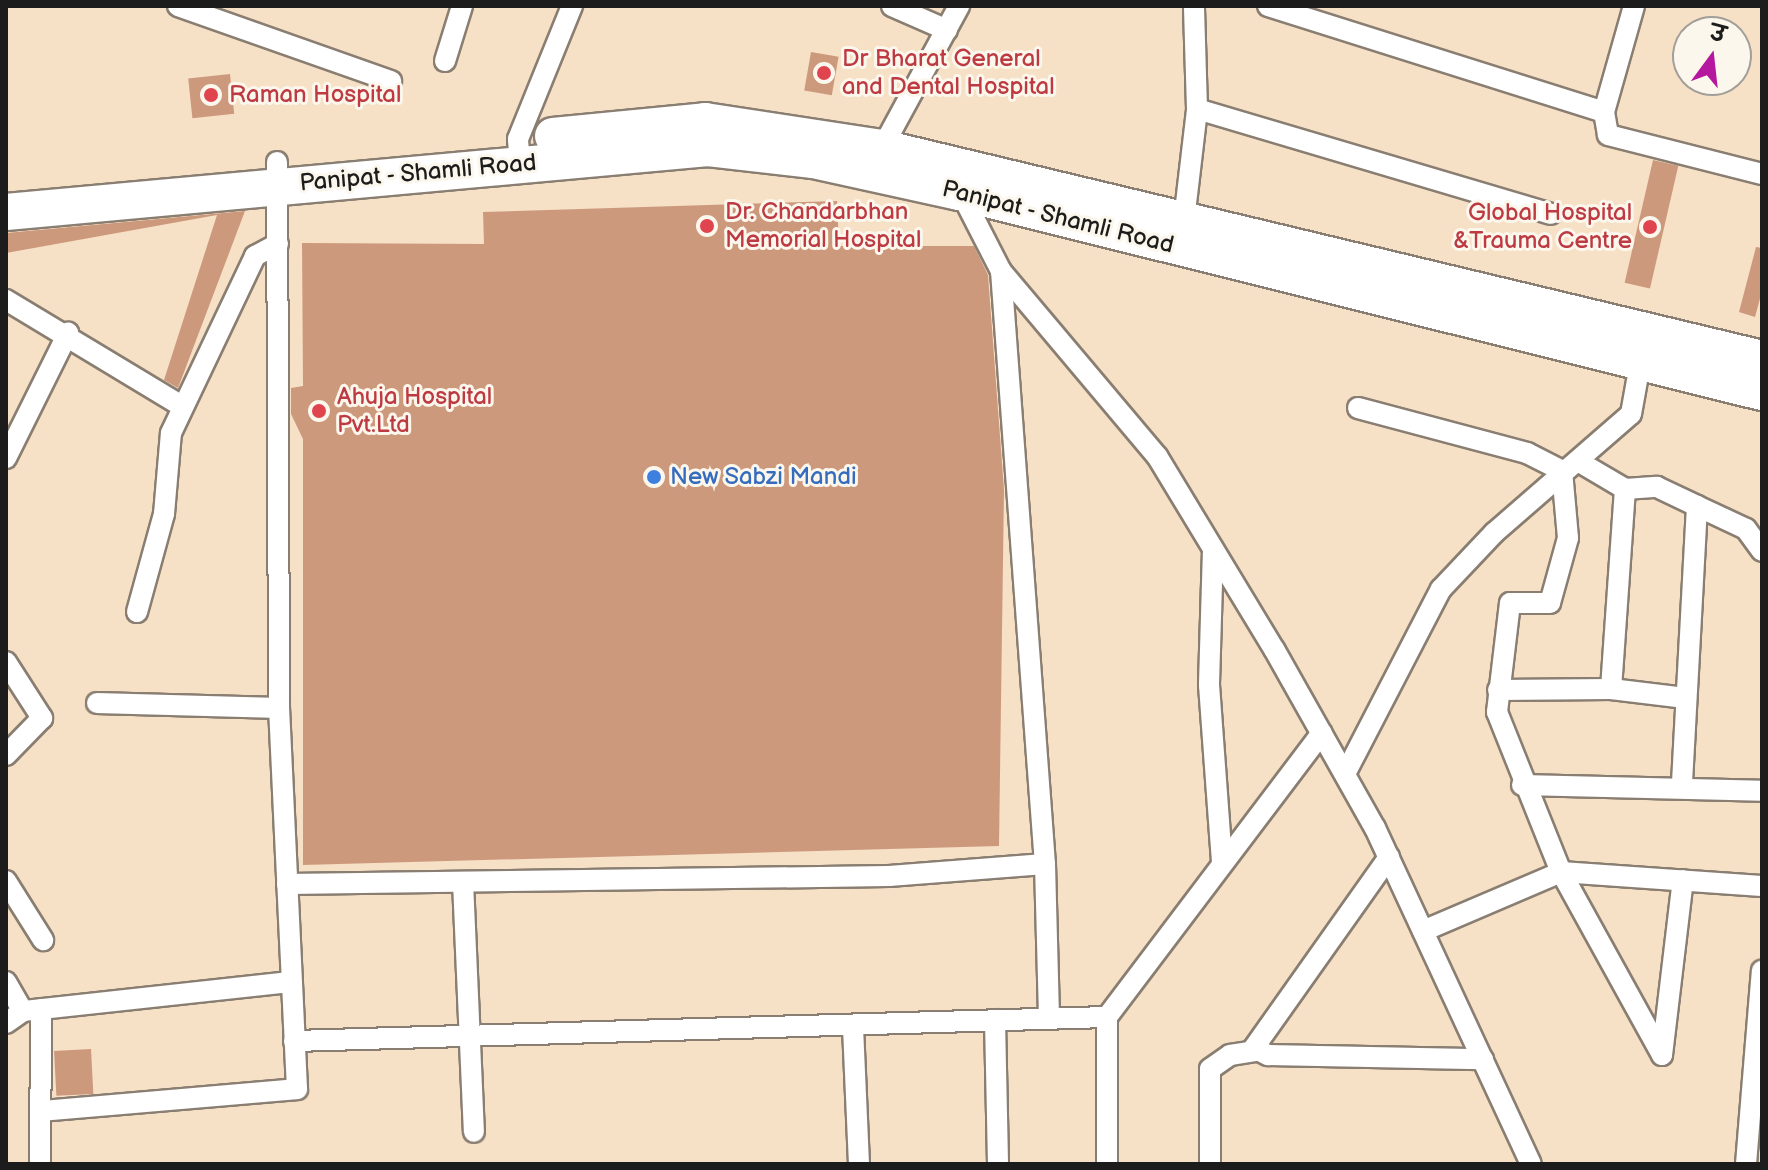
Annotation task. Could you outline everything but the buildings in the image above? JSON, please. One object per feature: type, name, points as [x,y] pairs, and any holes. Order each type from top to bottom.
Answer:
[{"type":"highway","name":"Panipat - Shamli Road","points":[[6,212],[277,174],[519,151],[705,121],[882,148],[957,177],[1182,233],[1762,359]]},
{"type":"highway","name":"Panipat - Shamli Road","points":[[519,151],[708,148],[957,177]]},
{"type":"highway","name":"Panipat - Shamli Road","points":[[6,187],[277,174]]},
{"type":"highway","name":"Panipat - Shamli Road","points":[[1182,233],[1640,364],[1762,392]]},
{"type":"street","points":[[178,6],[298,54],[391,81]]},
{"type":"street","points":[[445,61],[462,6]]},
{"type":"street","points":[[519,151],[572,6]]},
{"type":"street","points":[[892,6],[947,30]]},
{"type":"street","points":[[882,148],[959,6]]},
{"type":"street","points":[[1182,233],[1197,109],[1194,6]]},
{"type":"street","points":[[1268,6],[1604,112]]},
{"type":"street","points":[[1634,6],[1604,112],[1610,137],[1762,174]]},
{"type":"street","points":[[1197,109],[1551,214]]},
{"type":"street","points":[[41,1111],[293,1095],[294,1041],[279,708],[277,174]]},
{"type":"street","points":[[957,177],[1001,271],[1157,456],[1322,733],[1389,857],[1531,1164]]},
{"type":"street","points":[[137,612],[164,514],[166,451],[182,406],[255,256],[278,244]]},
{"type":"street","points":[[1001,271],[1045,864],[1049,1019]]},
{"type":"street","points":[[6,300],[68,333],[182,406]]},
{"type":"street","points":[[6,458],[68,333]]},
{"type":"street","points":[[1345,774],[1441,589],[1631,414],[1640,364]]},
{"type":"street","points":[[1358,408],[1527,453],[1625,489],[1657,487],[1746,529],[1762,551]]},
{"type":"street","points":[[1571,467],[1568,538],[1551,601],[1510,603],[1497,712],[1522,785],[1561,872],[1662,1055],[1683,880]]},
{"type":"street","points":[[1611,689],[1625,489]]},
{"type":"street","points":[[1682,786],[1697,506]]},
{"type":"street","points":[[1213,549],[1209,685],[1222,861]]},
{"type":"street","points":[[6,662],[42,718],[6,755]]},
{"type":"street","points":[[1498,690],[1611,689],[1685,698]]},
{"type":"street","points":[[97,703],[279,708]]},
{"type":"street","points":[[1107,1164],[1107,1017],[1222,861],[1322,733]]},
{"type":"street","points":[[1522,785],[1682,786],[1762,791]]},
{"type":"street","points":[[1255,1051],[1256,1039],[1389,857]]},
{"type":"street","points":[[287,884],[889,876],[1045,864]]},
{"type":"street","points":[[1423,931],[1561,872],[1762,886]]},
{"type":"street","points":[[6,881],[43,940]]},
{"type":"street","points":[[463,882],[474,1132]]},
{"type":"street","points":[[1746,1164],[1762,971]]},
{"type":"street","points":[[6,982],[32,1010],[41,1111],[40,1164]]},
{"type":"street","points":[[6,1023],[32,1010],[291,982]]},
{"type":"street","points":[[294,1041],[853,1027],[1107,1017]]},
{"type":"street","points":[[995,1020],[998,1164]]},
{"type":"street","points":[[853,1027],[859,1164]]},
{"type":"street","points":[[1210,1164],[1210,1069],[1230,1055],[1255,1051],[1483,1059]]},
{"type":"place","name":"Dr Bharat General and Dental Hospital","points":[[824,73]]},
{"type":"place","name":"Raman Hospital","points":[[211,95]]},
{"type":"place","name":"Dr. Chandarbhan Memorial Hospital","points":[[707,226]]},
{"type":"place","name":"Global Hospital &Trauma Centre","points":[[1650,227]]},
{"type":"place","name":"Ahuja Hospital Pvt.Ltd","points":[[319,411]]},
{"type":"place","name":"New Sabzi Mandi","points":[[654,477]]}]
